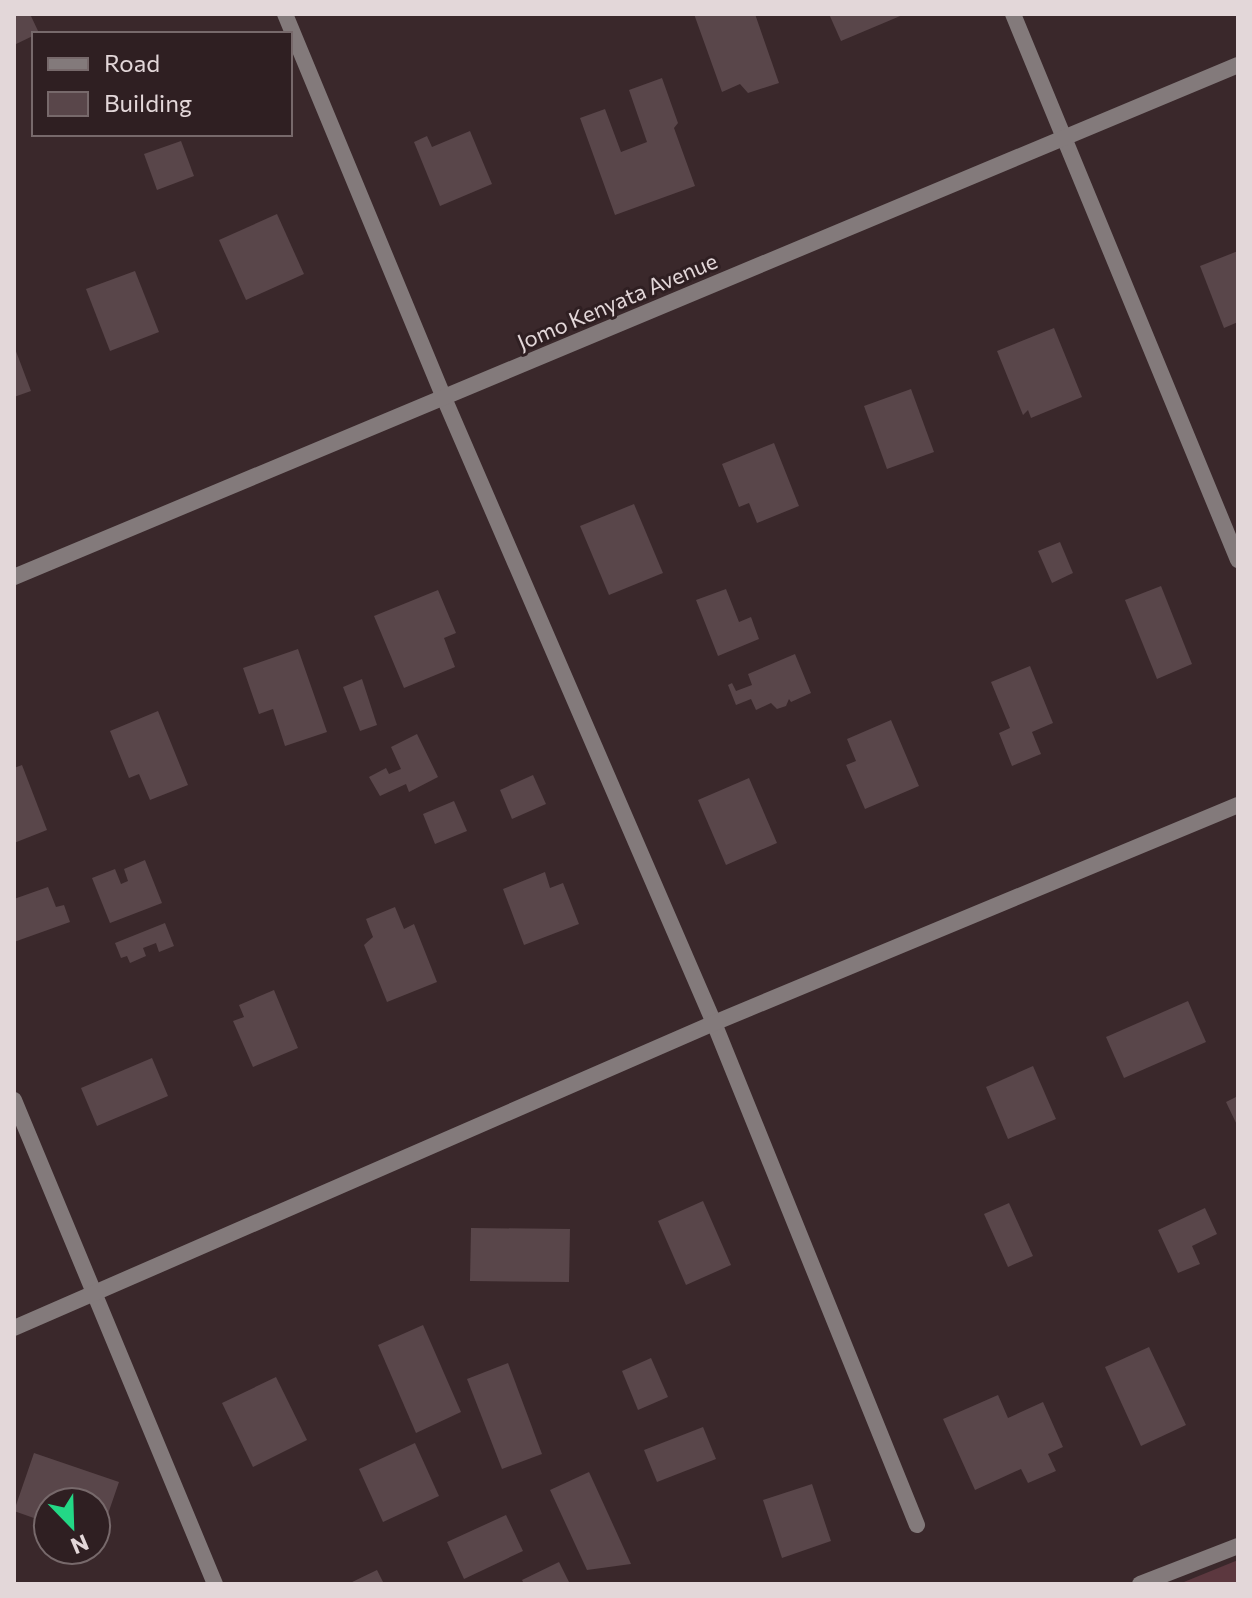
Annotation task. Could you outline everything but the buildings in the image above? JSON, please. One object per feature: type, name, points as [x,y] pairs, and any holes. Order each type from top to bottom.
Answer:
[{"type":"street","points":[[285,14],[444,398],[714,1023],[917,1525]]},
{"type":"street","points":[[1013,14],[1066,136],[1238,560]]},
{"type":"street","name":"Jomo Kenyata Avenue","points":[[14,577],[1238,65]]},
{"type":"street","points":[[14,1328],[714,1023],[1238,805]]},
{"type":"street","points":[[14,1100],[215,1584]]},
{"type":"street","points":[[1140,1584],[1238,1546]]},
{"type":"shaded area","points":[[1238,1560],[1238,1584],[1179,1584]]}]
